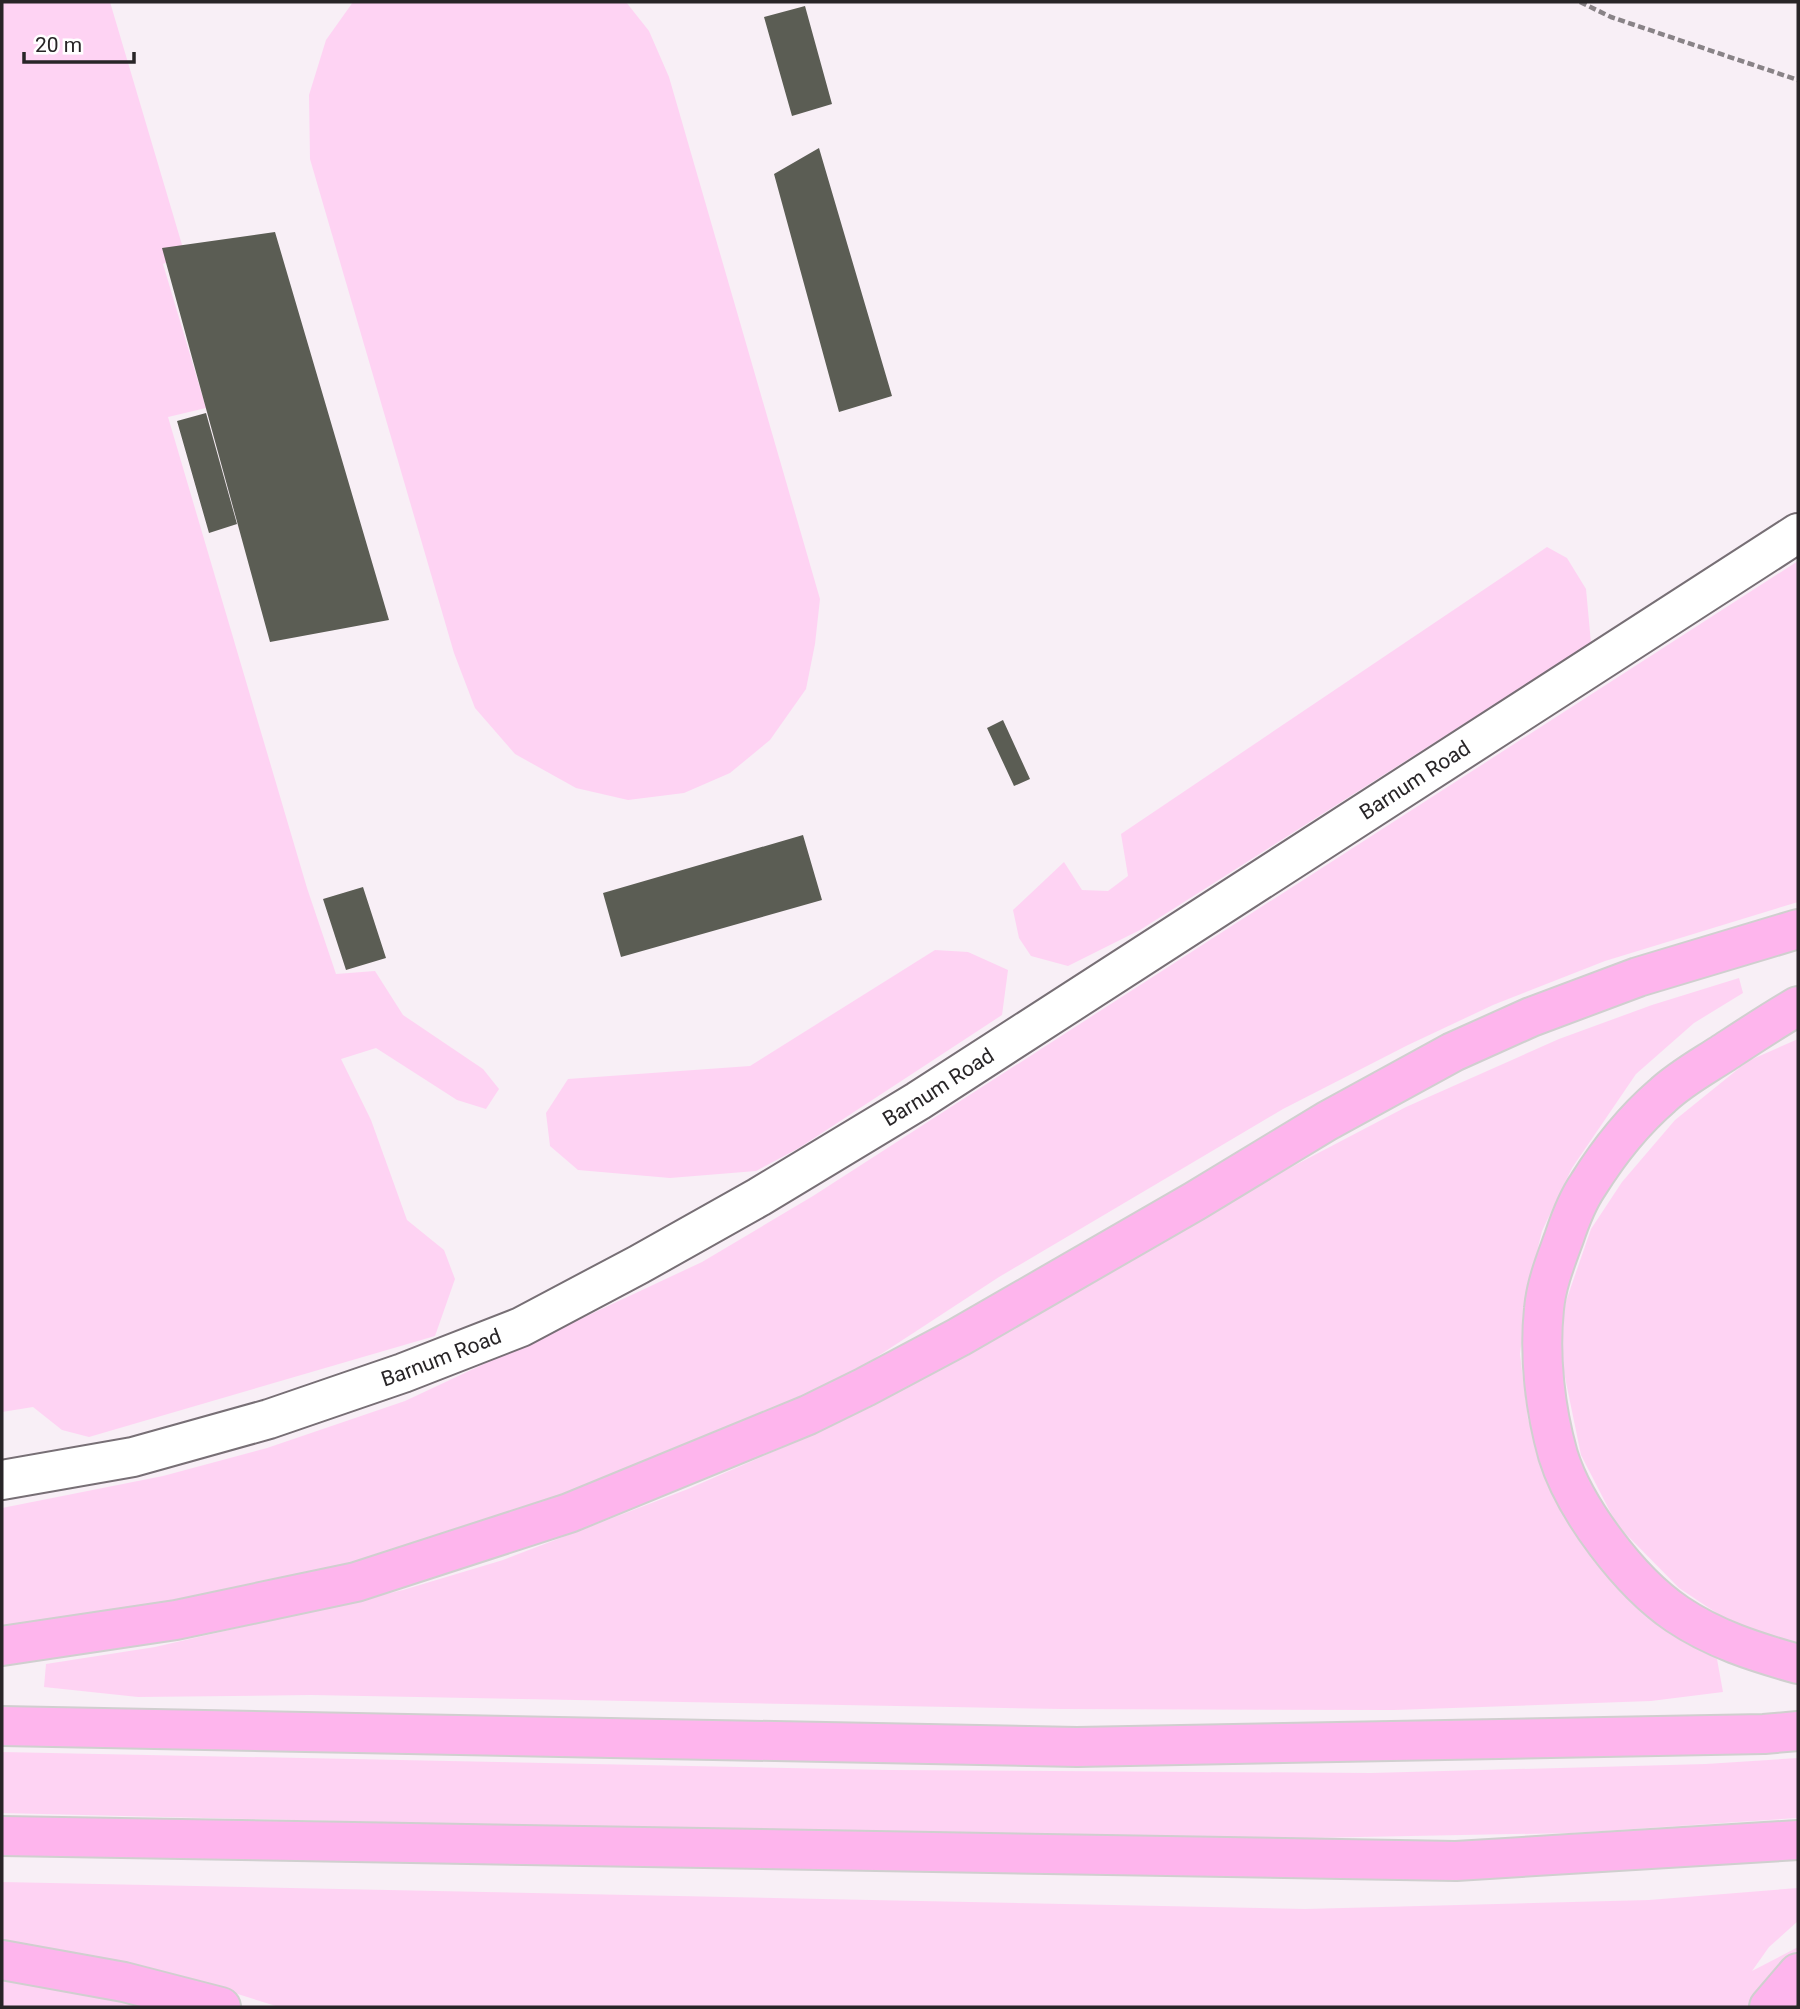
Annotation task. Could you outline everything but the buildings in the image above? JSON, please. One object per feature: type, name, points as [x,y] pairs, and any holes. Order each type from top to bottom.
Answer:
[{"type":"highway","points":[[2,1646],[176,1620],[356,1582],[569,1513],[808,1415],[865,1387],[959,1337],[1328,1121],[1453,1052],[1531,1017],[1638,977],[1798,929]]},
{"type":"highway","points":[[1798,1006],[1754,1031],[1662,1096],[1611,1151],[1586,1188],[1569,1223],[1554,1265],[1544,1308],[1543,1356],[1547,1402],[1559,1457],[1583,1509],[1639,1583],[1676,1613],[1714,1636],[1755,1652],[1798,1664]]},
{"type":"highway","points":[[2,1726],[1077,1747],[1764,1734],[1798,1731]]},
{"type":"highway","points":[[2,1836],[1456,1861],[1798,1840]]},
{"type":"highway","points":[[2,1960],[124,1982],[221,2007]]},
{"type":"highway","points":[[1769,2007],[1798,1973]]},
{"type":"street","name":"Barnum Road","points":[[2,1480],[133,1457],[269,1419],[403,1373],[521,1327],[759,1197],[918,1101],[1798,533]]},
{"type":"path","points":[[1580,2],[1611,17],[1798,80]]},
{"type":"shaded area","points":[[2,2],[110,2],[185,255],[163,264],[206,408],[168,417],[307,888],[336,974],[375,971],[403,1015],[483,1069],[499,1089],[486,1109],[457,1100],[376,1048],[341,1059],[371,1120],[407,1220],[444,1250],[455,1279],[435,1336],[89,1437],[62,1430],[33,1407],[2,1412]]},
{"type":"shaded area","points":[[353,2],[626,2],[649,31],[669,77],[820,599],[806,689],[770,740],[730,773],[684,793],[628,800],[576,788],[515,754],[475,708],[454,653],[310,159],[309,95],[326,40]]},
{"type":"shaded area","points":[[1547,547],[1567,558],[1586,589],[1591,643],[1140,930],[1068,966],[1031,956],[1019,938],[1013,910],[1064,862],[1082,890],[1108,891],[1128,876],[1121,834]]},
{"type":"shaded area","points":[[1798,561],[1798,902],[1605,961],[1493,1005],[1408,1045],[1283,1109],[999,1277],[846,1377],[576,1498],[258,1591],[2,1632],[2,1508],[163,1476],[267,1448],[405,1401],[702,1262],[813,1196]]},
{"type":"shaded area","points":[[935,950],[968,952],[1008,970],[1002,1015],[799,1148],[756,1171],[670,1178],[578,1170],[550,1146],[546,1113],[568,1079],[750,1066]]},
{"type":"shaded area","points":[[1739,978],[1743,993],[1694,1023],[1636,1074],[1572,1168],[1542,1231],[1529,1285],[1520,1354],[1528,1419],[1550,1484],[1575,1533],[1615,1585],[1646,1617],[1687,1644],[1717,1659],[1723,1692],[1651,1701],[1394,1710],[1062,1709],[311,1695],[138,1697],[44,1687],[46,1664],[155,1647],[403,1590],[503,1560],[688,1489],[786,1446],[947,1364],[1282,1172],[1406,1107],[1559,1039],[1652,1005]]},
{"type":"shaded area","points":[[1798,1039],[1798,1649],[1742,1630],[1679,1588],[1617,1525],[1581,1455],[1560,1353],[1565,1304],[1591,1229],[1622,1182],[1675,1120],[1748,1061]]},
{"type":"shaded area","points":[[2,1752],[889,1770],[1371,1773],[1706,1764],[1798,1758],[1798,1818],[1572,1833],[1256,1839],[829,1833],[2,1813]]},
{"type":"shaded area","points":[[2,1882],[1305,1909],[1649,1900],[1798,1888],[1798,1921],[1769,1947],[1752,1971],[1798,1947],[1798,1950],[1765,1982],[1748,2007],[279,2007],[225,1990],[2,1944]]},
{"type":"shaded area","points":[[2,1980],[54,1985],[163,2007],[2,2007]]}]
